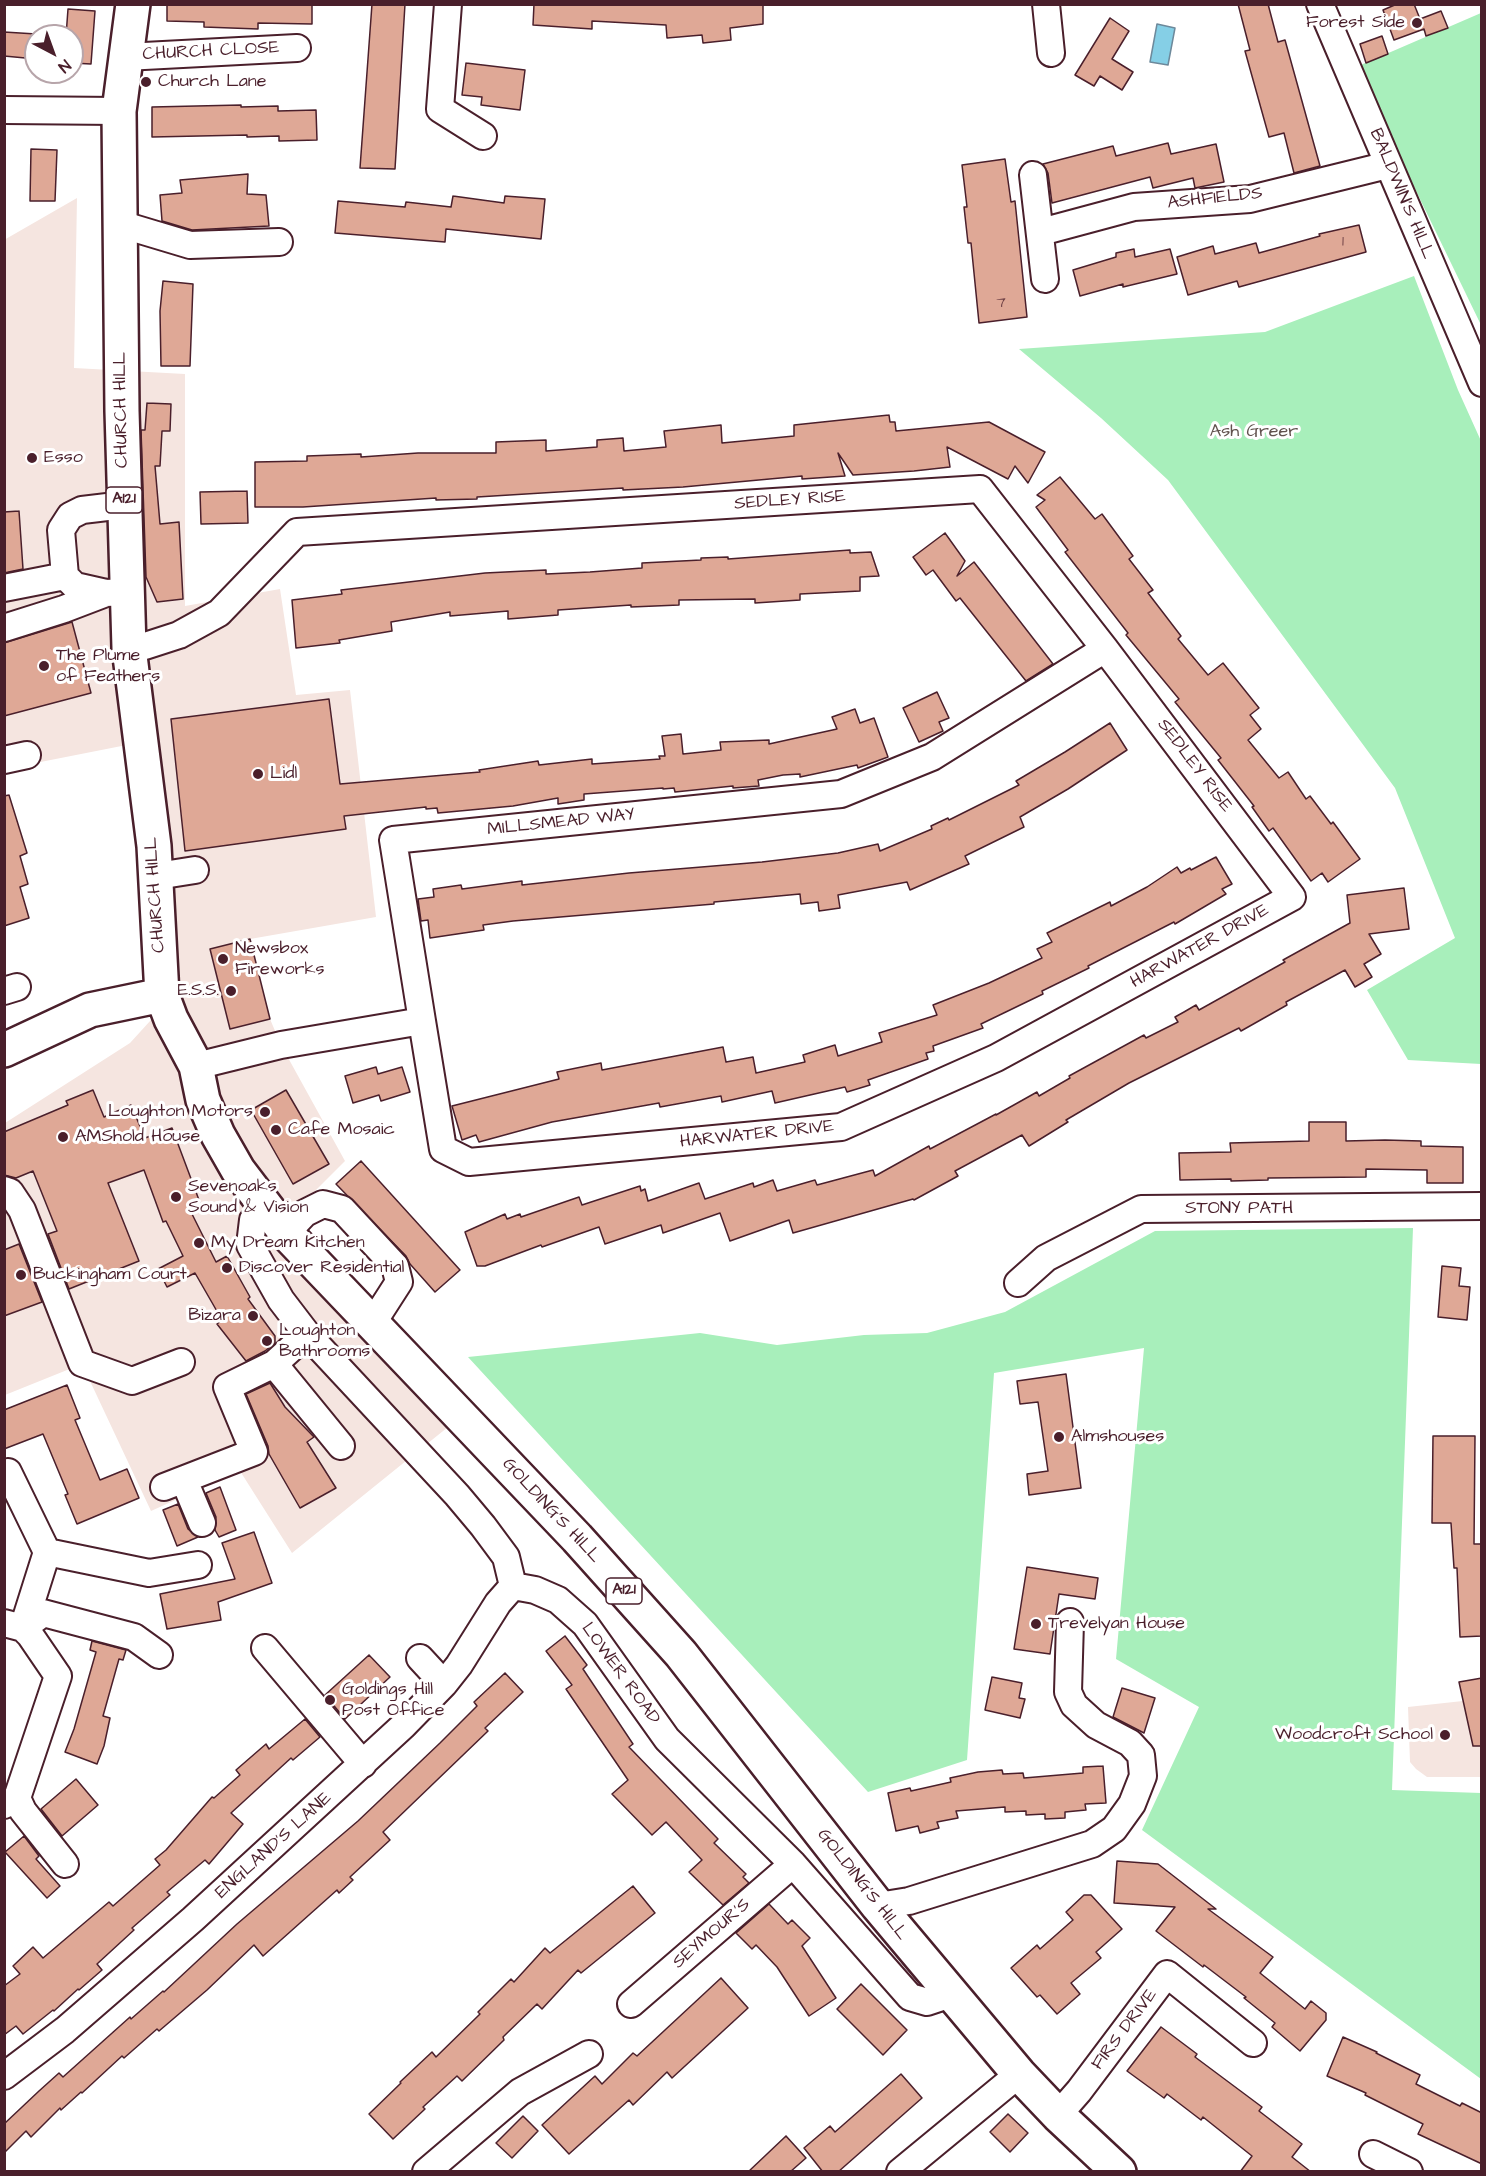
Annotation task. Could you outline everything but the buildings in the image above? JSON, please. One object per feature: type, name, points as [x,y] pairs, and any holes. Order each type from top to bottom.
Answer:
[{"type":"main road","name":"CHURCH HILL","points":[[133,4],[119,111],[124,505],[117,592],[129,648],[157,876],[162,995]]},
{"type":"main road","points":[[4,1050],[90,1010],[162,995]]},
{"type":"main road","name":"GOLDING'S HILL","points":[[162,995],[171,1019],[196,1066],[203,1100],[218,1135],[238,1170],[277,1221],[372,1324],[578,1538],[681,1654],[878,1906],[951,1994],[1019,2074],[1058,2115],[1119,2172]]},
{"type":"street","points":[[448,4],[440,109],[483,136]]},
{"type":"street","points":[[1046,4],[1051,53]]},
{"type":"street","name":"BALDWIN'S HILL","points":[[1320,4],[1482,383]]},
{"type":"street","name":"CHURCH CLOSE","points":[[125,57],[297,48]]},
{"type":"street","points":[[4,110],[119,111]]},
{"type":"street","name":"ASHFIELDS","points":[[1041,232],[1134,207],[1250,199],[1388,165]]},
{"type":"street","points":[[1033,175],[1045,279]]},
{"type":"street","points":[[120,224],[190,245],[279,242]]},
{"type":"street","name":"SEDLEY RISE","points":[[129,648],[145,646],[179,635],[219,613],[297,532],[980,489],[1105,649],[1292,897]]},
{"type":"street","points":[[117,592],[75,586],[64,576],[61,530],[70,516],[82,510],[124,505]]},
{"type":"street","points":[[4,588],[64,576]]},
{"type":"street","points":[[4,628],[117,592]]},
{"type":"street","name":"MILLSMEAD WAY","points":[[423,1021],[393,840],[841,794],[932,757],[1105,649]]},
{"type":"street","points":[[157,876],[195,870]]},
{"type":"street","name":"HARWATER DRIVE","points":[[423,1021],[443,1149],[469,1162],[841,1127],[996,1058],[1292,897]]},
{"type":"street","points":[[196,1066],[281,1045],[423,1021]]},
{"type":"street","points":[[4,1190],[10,1192],[22,1210],[82,1363],[132,1381],[181,1362]]},
{"type":"street","points":[[372,1324],[399,1282],[395,1266],[342,1209],[323,1203],[305,1214],[277,1221],[253,1220],[250,1245],[281,1300],[307,1334],[483,1526],[506,1557],[513,1586]]},
{"type":"street","name":"STONY PATH","points":[[1018,1283],[1046,1258],[1141,1209],[1482,1206]]},
{"type":"street","points":[[202,1523],[174,1484],[254,1452],[227,1387],[274,1364],[307,1334]]},
{"type":"street","points":[[274,1364],[341,1446]]},
{"type":"street","points":[[8,1472],[47,1552]]},
{"type":"street","points":[[47,1552],[149,1573],[198,1565]]},
{"type":"street","points":[[14,1625],[47,1552]]},
{"type":"street","name":"ENGLAND'S LANE","points":[[4,2076],[65,2030],[193,1919],[363,1764],[444,1684],[459,1665],[498,1603],[513,1586]]},
{"type":"street","name":"LOWER ROAD","points":[[513,1586],[535,1590],[558,1600],[585,1624],[667,1739],[793,1864],[910,1997],[927,2002],[951,1994]]},
{"type":"street","points":[[14,1625],[43,1613],[134,1637],[159,1655]]},
{"type":"street","points":[[878,1906],[909,1901],[1092,1844],[1114,1829],[1132,1804],[1143,1776],[1141,1755],[1130,1743],[1096,1725],[1074,1705],[1068,1692],[1070,1622]]},
{"type":"street","points":[[14,1625],[30,1635],[58,1676],[11,1802],[23,1811],[64,1864]]},
{"type":"street","points":[[265,1648],[363,1764]]},
{"type":"street","points":[[420,1658],[444,1684]]},
{"type":"street","name":"SEYMOUR'S","points":[[631,2004],[793,1864]]},
{"type":"street","name":"FIRS DRIVE","points":[[1058,2115],[1079,2091],[1167,1974],[1253,2043]]},
{"type":"street","points":[[426,2172],[520,2092],[589,2054]]},
{"type":"street","points":[[900,2172],[1019,2074]]},
{"type":"street","points":[[1373,2154],[1409,2172]]},
{"type":"shaded area","points":[[77,198],[74,368],[185,374],[185,606],[280,589],[296,695],[350,690],[376,917],[250,939],[270,1019],[281,1045],[345,1161],[286,1220],[448,1427],[292,1553],[240,1471],[151,1511],[82,1364],[5,1395],[5,1123],[130,1043],[181,987],[152,740],[5,769],[4,240]]},
{"type":"shaded area","name":"Woodcroft School","points":[[1481,1699],[1481,1777],[1427,1777],[1416,1769],[1410,1762],[1408,1707]]},
{"type":"green space","points":[[1481,13],[1481,325],[1356,67]]},
{"type":"green space","name":"Ash Greer","points":[[1414,276],[1458,390],[1481,441],[1481,1064],[1408,1060],[1367,990],[1455,938],[1395,788],[1168,480],[1101,418],[1019,349],[1265,332]]},
{"type":"green space","points":[[1413,1228],[1392,1790],[1481,1793],[1481,2079],[1142,1830],[1199,1707],[1116,1659],[1144,1348],[994,1373],[967,1760],[868,1792],[468,1357],[700,1333],[777,1345],[864,1335],[927,1333],[1005,1312],[1155,1231]]},
{"type":"water","points":[[1157,24],[1175,28],[1168,65],[1150,62]]},
{"type":"place","name":"Forest Side","points":[[1417,23]]},
{"type":"place","name":"Church Lane","points":[[146,82]]},
{"type":"place","name":"Esso","points":[[32,458]]},
{"type":"place","name":"The Plume of Feathers","points":[[44,666]]},
{"type":"place","name":"Lidl","points":[[258,774]]},
{"type":"place","name":"Newsbox Fireworks","points":[[223,959]]},
{"type":"place","name":"E.S.S.","points":[[231,991]]},
{"type":"place","name":"Loughton Motors","points":[[265,1112]]},
{"type":"place","name":"Cafe Mosaic","points":[[276,1130]]},
{"type":"place","name":"AMShold House","points":[[63,1137]]},
{"type":"place","name":"Sevenoaks Sound & Vision","points":[[176,1197]]},
{"type":"place","name":"My Dream Kitchen","points":[[199,1243]]},
{"type":"place","name":"Discover Residential","points":[[227,1268]]},
{"type":"place","name":"Buckingham Court","points":[[21,1275]]},
{"type":"place","name":"Bizara","points":[[253,1316]]},
{"type":"place","name":"Loughton Bathrooms","points":[[267,1341]]},
{"type":"place","name":"Almshouses","points":[[1059,1437]]},
{"type":"place","name":"Trevelyan House","points":[[1036,1624]]},
{"type":"place","name":"Goldings Hill Post Office","points":[[330,1700]]},
{"type":"place","name":"Woodcroft School","points":[[1445,1735]]}]
